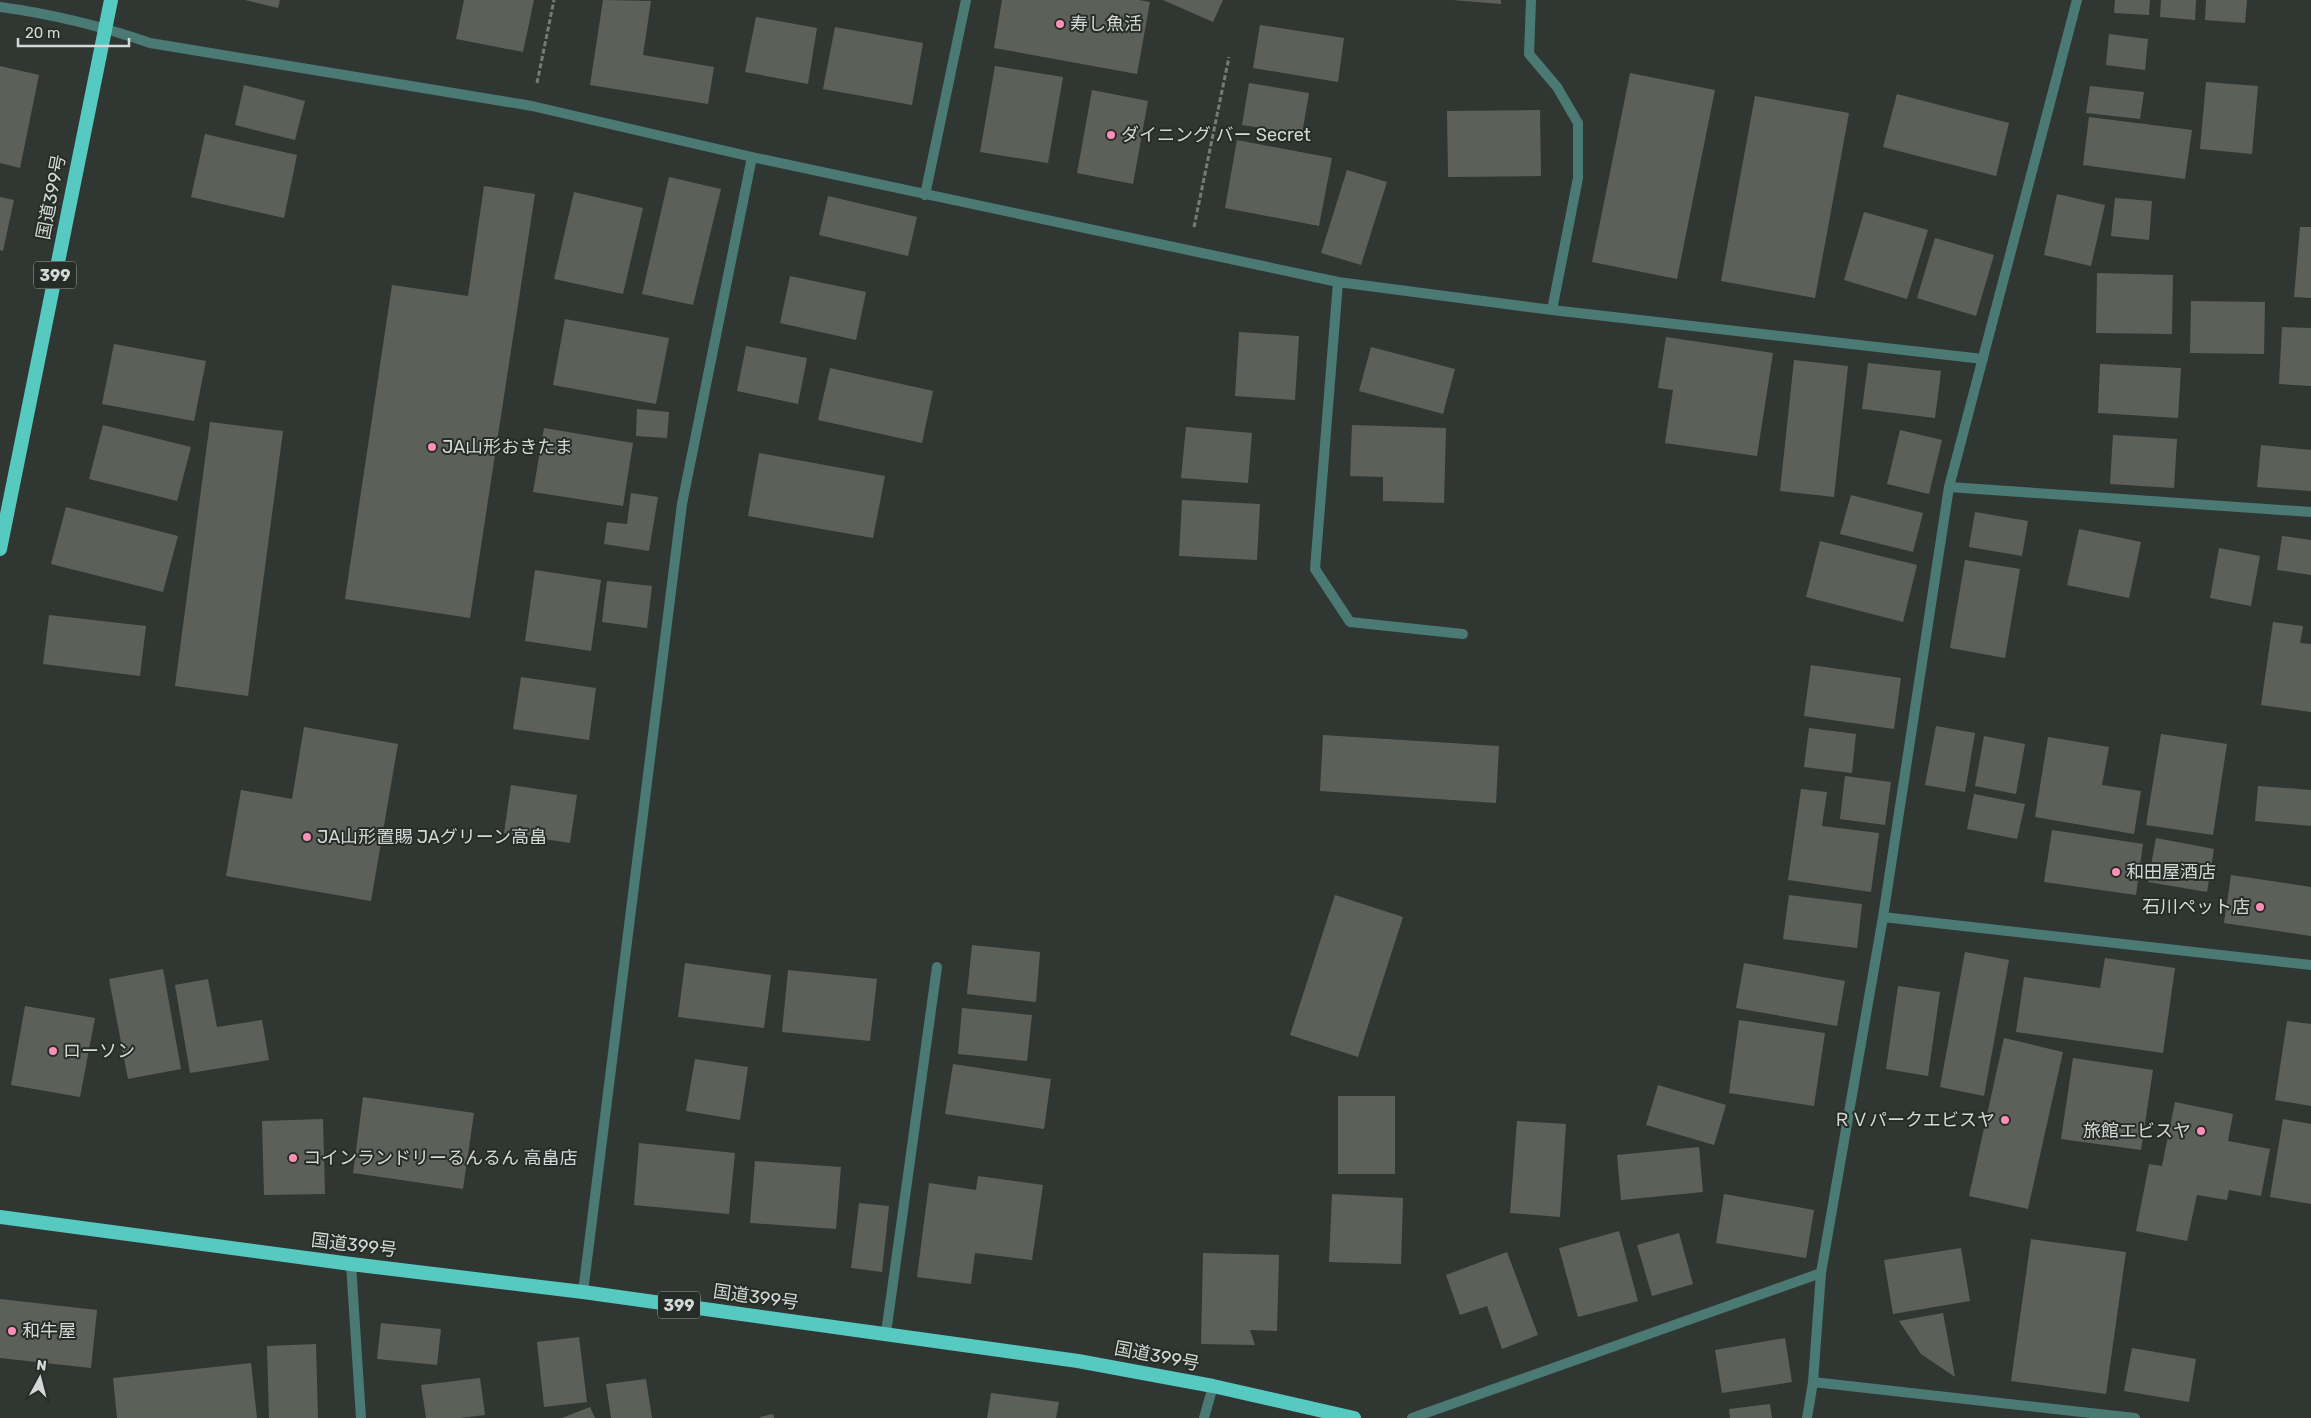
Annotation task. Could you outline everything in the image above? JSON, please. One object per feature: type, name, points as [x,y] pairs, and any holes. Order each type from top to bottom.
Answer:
[{"type":"highway","name":"国道399号","points":[[0,549],[104,27],[111,0]]},
{"type":"highway","name":"国道399号","points":[[0,1217],[351,1264],[583,1292],[1078,1361],[1213,1386],[1354,1418]]},
{"type":"street","points":[[925,195],[966,0]]},
{"type":"street","points":[[1531,0],[1529,54],[1557,87],[1578,123],[1578,178],[1552,310]]},
{"type":"street","points":[[1807,1418],[1813,1382],[1821,1273],[1883,917],[1949,487],[2077,0]]},
{"type":"street","points":[[0,7],[35,12],[104,27],[150,42],[532,106],[925,195],[1338,282],[1552,310],[1983,359]]},
{"type":"street","points":[[583,1292],[682,504],[752,157]]},
{"type":"street","points":[[1338,282],[1315,569],[1350,622],[1463,634]]},
{"type":"street","points":[[1949,487],[2311,512]]},
{"type":"street","points":[[1883,917],[2311,965]]},
{"type":"street","points":[[886,1333],[937,967]]},
{"type":"street","points":[[351,1264],[361,1418]]},
{"type":"street","points":[[1412,1418],[1821,1273]]},
{"type":"street","points":[[1813,1382],[2135,1418]]},
{"type":"street","points":[[1204,1418],[1213,1386]]},
{"type":"path","points":[[532,106],[554,0]]},
{"type":"path","points":[[1189,250],[1229,58]]},
{"type":"building","points":[[245,0],[280,0],[278,8]]},
{"type":"building","points":[[464,0],[534,0],[523,52],[456,39]]},
{"type":"building","points":[[603,0],[651,1],[643,55],[714,67],[708,104],[590,85]]},
{"type":"building","points":[[1002,0],[1139,0],[1150,2],[1137,74],[994,48]]},
{"type":"building","points":[[1163,0],[1223,0],[1213,22]]},
{"type":"building","points":[[1453,0],[1501,0],[1501,4]]},
{"type":"building","points":[[2115,0],[2150,0],[2149,15],[2114,13]]},
{"type":"building","points":[[2161,0],[2196,0],[2195,20],[2160,17]]},
{"type":"building","points":[[2206,0],[2247,0],[2245,23],[2205,20]]},
{"type":"building","points":[[756,17],[817,28],[808,84],[745,72]]},
{"type":"building","points":[[1260,25],[1344,38],[1338,82],[1253,68]]},
{"type":"building","points":[[835,27],[923,43],[912,105],[823,89]]},
{"type":"building","points":[[2109,34],[2148,39],[2145,70],[2106,65]]},
{"type":"building","points":[[0,66],[39,75],[20,168],[0,163]]},
{"type":"building","points":[[995,66],[1063,77],[1048,163],[980,152]]},
{"type":"building","points":[[1630,73],[1715,90],[1677,279],[1592,262]]},
{"type":"building","points":[[2206,82],[2258,86],[2252,154],[2200,149]]},
{"type":"building","points":[[1249,83],[1309,93],[1302,134],[1242,125]]},
{"type":"building","points":[[244,85],[305,101],[295,140],[235,125]]},
{"type":"building","points":[[2090,86],[2144,92],[2140,119],[2086,113]]},
{"type":"building","points":[[1092,90],[1148,101],[1133,184],[1077,173]]},
{"type":"building","points":[[1897,94],[2009,123],[1996,176],[1883,147]]},
{"type":"building","points":[[1755,96],[1849,113],[1815,298],[1721,281]]},
{"type":"building","points":[[1540,110],[1541,176],[1448,177],[1447,111]]},
{"type":"building","points":[[2089,117],[2192,130],[2185,179],[2083,165]]},
{"type":"building","points":[[205,134],[297,155],[284,218],[191,197]]},
{"type":"building","points":[[1237,140],[1332,158],[1319,226],[1225,208]]},
{"type":"building","points":[[1347,170],[1387,182],[1361,265],[1321,253]]},
{"type":"building","points":[[669,177],[721,189],[693,305],[642,294]]},
{"type":"building","name":"JA山形おきたま","points":[[484,186],[535,194],[470,618],[345,599],[392,285],[468,296]]},
{"type":"building","points":[[574,192],[643,208],[623,294],[554,279]]},
{"type":"building","points":[[2057,194],[2105,205],[2091,266],[2044,255]]},
{"type":"building","points":[[828,196],[917,217],[908,256],[819,235]]},
{"type":"building","points":[[0,197],[14,200],[3,251],[0,250]]},
{"type":"building","points":[[2115,198],[2152,201],[2149,240],[2111,236]]},
{"type":"building","points":[[1864,212],[1928,230],[1907,299],[1844,280]]},
{"type":"building","points":[[2300,227],[2311,227],[2311,298],[2294,297]]},
{"type":"building","points":[[1935,238],[1994,255],[1976,316],[1917,298]]},
{"type":"building","points":[[2097,273],[2173,275],[2172,334],[2096,333]]},
{"type":"building","points":[[790,276],[866,292],[856,340],[780,323]]},
{"type":"building","points":[[2191,301],[2265,302],[2264,354],[2190,353]]},
{"type":"building","points":[[565,319],[669,338],[656,404],[553,385]]},
{"type":"building","points":[[2282,327],[2311,328],[2311,386],[2279,384]]},
{"type":"building","points":[[1239,332],[1299,336],[1295,400],[1235,396]]},
{"type":"building","points":[[1666,337],[1773,353],[1757,456],[1665,443],[1673,390],[1658,388]]},
{"type":"building","points":[[114,344],[206,361],[194,421],[102,404]]},
{"type":"building","points":[[746,346],[807,358],[798,404],[737,391]]},
{"type":"building","points":[[1371,347],[1455,369],[1443,414],[1359,391]]},
{"type":"building","points":[[1794,360],[1848,366],[1834,497],[1780,491]]},
{"type":"building","points":[[1868,363],[1941,371],[1935,418],[1862,409]]},
{"type":"building","points":[[2100,364],[2181,368],[2178,418],[2098,413]]},
{"type":"building","points":[[830,368],[933,391],[922,443],[818,420]]},
{"type":"building","points":[[637,409],[669,412],[667,438],[636,436]]},
{"type":"building","points":[[210,422],[283,431],[248,696],[175,686]]},
{"type":"building","points":[[103,425],[191,447],[177,501],[89,479]]},
{"type":"building","points":[[1352,425],[1446,428],[1444,503],[1383,501],[1383,477],[1350,476]]},
{"type":"building","points":[[1186,427],[1252,433],[1248,483],[1181,478]]},
{"type":"building","points":[[544,428],[633,443],[623,506],[533,492]]},
{"type":"building","points":[[1900,430],[1942,440],[1929,494],[1887,484]]},
{"type":"building","points":[[2113,435],[2177,439],[2174,488],[2110,484]]},
{"type":"building","points":[[2261,445],[2311,450],[2311,491],[2257,487]]},
{"type":"building","points":[[759,453],[885,476],[873,538],[748,516]]},
{"type":"building","points":[[631,493],[658,497],[649,551],[604,544],[607,522],[627,524]]},
{"type":"building","points":[[1851,495],[1923,513],[1913,552],[1840,534]]},
{"type":"building","points":[[1182,500],[1260,504],[1257,560],[1179,556]]},
{"type":"building","points":[[66,507],[178,536],[163,592],[51,564]]},
{"type":"building","points":[[1975,512],[2028,521],[2022,556],[1969,547]]},
{"type":"building","points":[[2079,529],[2141,542],[2129,598],[2067,585]]},
{"type":"building","points":[[2282,536],[2311,540],[2311,575],[2277,570]]},
{"type":"building","points":[[1820,541],[1917,565],[1903,622],[1806,597]]},
{"type":"building","points":[[2219,548],[2260,556],[2251,606],[2210,598]]},
{"type":"building","points":[[1965,560],[2020,569],[2005,658],[1950,648]]},
{"type":"building","points":[[535,570],[601,580],[591,651],[525,641]]},
{"type":"building","points":[[607,581],[652,586],[647,628],[602,622]]},
{"type":"building","points":[[49,615],[146,626],[140,676],[43,664]]},
{"type":"building","points":[[2273,622],[2303,626],[2300,643],[2311,644],[2311,712],[2261,705]]},
{"type":"building","points":[[1811,665],[1901,678],[1894,729],[1804,716]]},
{"type":"building","points":[[521,677],[596,688],[589,740],[513,729]]},
{"type":"building","points":[[1936,726],[1975,733],[1965,792],[1925,785]]},
{"type":"building","name":"JA山形置賜 JAグリーン高畠","points":[[304,727],[398,744],[371,901],[226,876],[241,790],[292,799]]},
{"type":"building","points":[[1809,728],[1856,734],[1852,773],[1804,767]]},
{"type":"building","points":[[2161,734],[2227,744],[2213,835],[2146,825]]},
{"type":"building","points":[[1323,735],[1499,746],[1496,803],[1320,791]]},
{"type":"building","points":[[1984,736],[2025,744],[2016,794],[1975,786]]},
{"type":"building","points":[[2048,737],[2109,747],[2102,785],[2141,791],[2134,834],[2035,817]]},
{"type":"building","points":[[1845,776],[1891,782],[1885,825],[1840,819]]},
{"type":"building","points":[[511,785],[577,795],[570,843],[504,833]]},
{"type":"building","points":[[2258,786],[2311,790],[2311,826],[2255,821]]},
{"type":"building","points":[[1801,789],[1827,792],[1822,826],[1879,833],[1871,892],[1788,880]]},
{"type":"building","points":[[1974,794],[2025,804],[2017,839],[1967,829]]},
{"type":"building","points":[[2052,830],[2143,844],[2136,895],[2044,882]]},
{"type":"building","points":[[2156,838],[2214,849],[2207,892],[2148,882]]},
{"type":"building","points":[[2231,875],[2311,887],[2311,936],[2224,923]]},
{"type":"building","points":[[1335,895],[1403,917],[1358,1057],[1290,1035]]},
{"type":"building","points":[[1789,895],[1862,904],[1857,948],[1783,939]]},
{"type":"building","points":[[972,945],[1040,952],[1036,1002],[967,994]]},
{"type":"building","points":[[1965,952],[2009,960],[1984,1096],[1940,1087]]},
{"type":"building","points":[[2105,958],[2175,968],[2163,1053],[2016,1032],[2024,977],[2100,988]]},
{"type":"building","points":[[685,963],[771,975],[764,1028],[678,1017]]},
{"type":"building","points":[[1744,963],[1845,981],[1837,1026],[1736,1008]]},
{"type":"building","points":[[163,969],[181,1069],[128,1079],[109,979]]},
{"type":"building","points":[[788,970],[877,979],[870,1041],[782,1032]]},
{"type":"building","points":[[208,979],[217,1027],[262,1020],[269,1060],[190,1073],[175,985]]},
{"type":"building","points":[[1898,986],[1940,992],[1928,1076],[1886,1069]]},
{"type":"building","name":"ローソン","points":[[25,1006],[95,1018],[80,1097],[11,1085]]},
{"type":"building","points":[[962,1008],[1032,1015],[1027,1061],[958,1054]]},
{"type":"building","points":[[1739,1020],[1825,1033],[1814,1106],[1729,1093]]},
{"type":"building","points":[[2287,1021],[2311,1024],[2311,1106],[2275,1100]]},
{"type":"building","points":[[2004,1038],[2063,1052],[2028,1209],[1969,1196]]},
{"type":"building","points":[[2073,1058],[2153,1070],[2141,1150],[2061,1139]]},
{"type":"building","points":[[695,1059],[748,1067],[740,1120],[686,1111]]},
{"type":"building","points":[[953,1064],[1051,1079],[1044,1129],[945,1114]]},
{"type":"building","points":[[1658,1085],[1726,1105],[1714,1145],[1646,1125]]},
{"type":"building","points":[[1338,1096],[1395,1096],[1395,1174],[1338,1174]]},
{"type":"building","points":[[363,1097],[474,1113],[463,1189],[353,1173]]},
{"type":"building","points":[[2175,1102],[2233,1114],[2228,1141],[2270,1149],[2261,1196],[2229,1190],[2227,1200],[2197,1195],[2187,1241],[2136,1231],[2149,1164],[2162,1166]]},
{"type":"building","name":"コインランドリーるんるん 高畠店","points":[[323,1119],[325,1194],[264,1195],[262,1121]]},
{"type":"building","points":[[2283,1119],[2311,1124],[2311,1204],[2270,1197]]},
{"type":"building","points":[[1517,1121],[1566,1124],[1560,1217],[1510,1213]]},
{"type":"building","points":[[639,1143],[735,1153],[729,1214],[634,1205]]},
{"type":"building","points":[[1699,1147],[1703,1192],[1621,1200],[1617,1155]]},
{"type":"building","points":[[755,1161],[841,1167],[836,1229],[750,1223]]},
{"type":"building","points":[[978,1176],[1043,1185],[1032,1260],[975,1253],[971,1284],[917,1277],[929,1183],[976,1190]]},
{"type":"building","points":[[1332,1194],[1403,1198],[1401,1264],[1329,1262]]},
{"type":"building","points":[[1724,1194],[1814,1210],[1806,1258],[1716,1243]]},
{"type":"building","points":[[859,1203],[889,1206],[882,1272],[851,1268]]},
{"type":"building","points":[[1619,1231],[1638,1301],[1578,1317],[1559,1248]]},
{"type":"building","points":[[1679,1233],[1693,1284],[1652,1296],[1637,1245]]},
{"type":"building","points":[[2031,1239],[2126,1252],[2106,1394],[2011,1381]]},
{"type":"building","points":[[1961,1248],[1970,1301],[1893,1314],[1884,1260]]},
{"type":"building","points":[[1507,1252],[1538,1335],[1502,1349],[1487,1306],[1460,1315],[1446,1275]]},
{"type":"building","points":[[1203,1253],[1279,1255],[1277,1331],[1250,1330],[1255,1345],[1201,1344]]},
{"type":"building","points":[[0,1299],[97,1310],[91,1368],[0,1358]]},
{"type":"building","points":[[1943,1313],[1955,1377],[1921,1354],[1899,1321]]},
{"type":"building","points":[[381,1323],[441,1329],[437,1365],[377,1359]]},
{"type":"building","points":[[579,1337],[587,1402],[544,1407],[537,1342]]},
{"type":"building","points":[[1785,1338],[1792,1382],[1722,1393],[1715,1350]]},
{"type":"building","points":[[316,1344],[318,1418],[269,1418],[267,1346]]},
{"type":"building","points":[[2132,1348],[2196,1359],[2189,1402],[2124,1391]]},
{"type":"building","points":[[251,1363],[257,1418],[117,1418],[113,1378]]},
{"type":"building","points":[[480,1378],[485,1415],[459,1418],[426,1418],[421,1385]]},
{"type":"building","points":[[646,1379],[652,1418],[611,1418],[606,1384]]},
{"type":"building","points":[[991,1393],[1059,1402],[1056,1418],[987,1418]]},
{"type":"building","points":[[1770,1404],[1772,1418],[1730,1418],[1729,1409]]},
{"type":"building","points":[[590,1407],[595,1418],[562,1418]]},
{"type":"building","points":[[773,1414],[774,1418],[760,1418],[760,1417]]},
{"type":"place","name":"寿し魚活","points":[[1060,24]]},
{"type":"place","name":"ダイニング バー Secret","points":[[1111,135]]},
{"type":"place","name":"JA山形おきたま","points":[[432,447]]},
{"type":"place","name":"JA山形置賜 JAグリーン高畠","points":[[307,837]]},
{"type":"place","name":"和田屋酒店","points":[[2116,872]]},
{"type":"place","name":"石川ペット店","points":[[2260,907]]},
{"type":"place","name":"ローソン","points":[[53,1051]]},
{"type":"place","name":"ＲＶパークエビスヤ","points":[[2005,1120]]},
{"type":"place","name":"旅館エビスヤ","points":[[2201,1131]]},
{"type":"place","name":"コインランドリーるんるん 高畠店","points":[[293,1158]]},
{"type":"place","name":"和牛屋","points":[[12,1331]]}]
